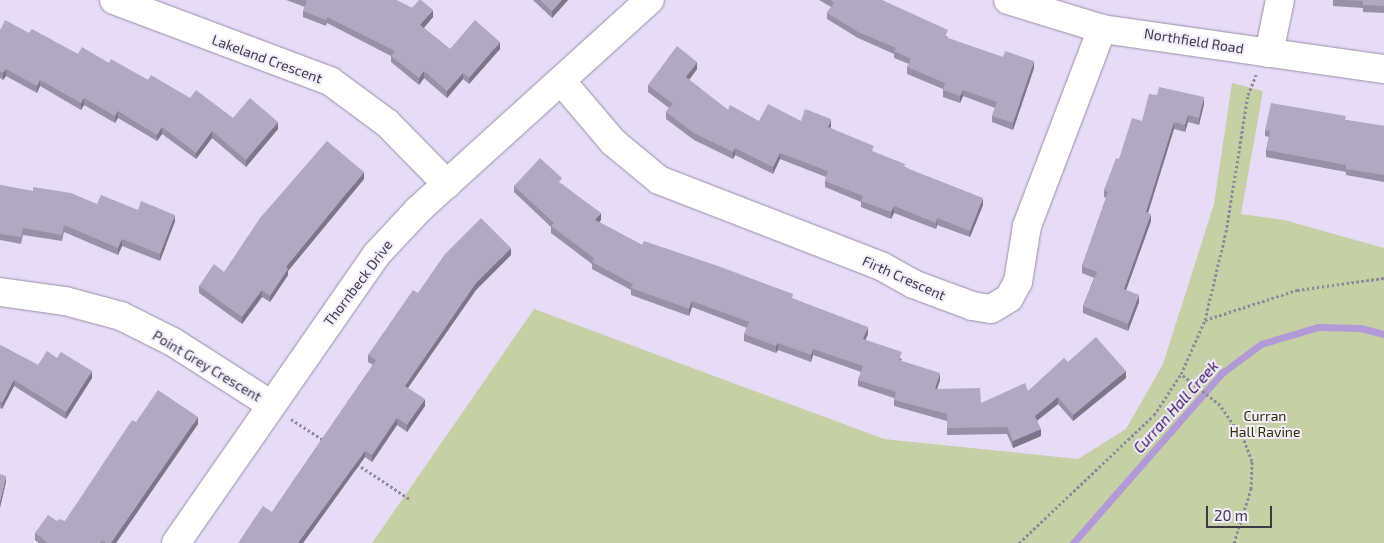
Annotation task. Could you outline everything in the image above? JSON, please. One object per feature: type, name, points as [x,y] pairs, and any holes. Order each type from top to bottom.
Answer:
[{"type":"street","name":"Lakeland Crescent","points":[[114,0],[330,82],[387,123],[448,184]]},
{"type":"street","name":"Thornbeck Drive","points":[[176,543],[270,404],[377,254],[448,184],[650,0]]},
{"type":"street","name":"Northfield Road","points":[[1008,0],[1102,28],[1384,69]]},
{"type":"street","points":[[1269,53],[1280,0]]},
{"type":"street","name":"Firth Crescent","points":[[562,82],[613,142],[659,180],[880,266],[913,284],[972,306],[991,309],[1009,298],[1018,282],[1027,226],[1102,28]]},
{"type":"street","name":"Point Grey Crescent","points":[[0,292],[65,301],[121,316],[174,342],[270,404]]},
{"type":"path","points":[[1019,543],[1154,415],[1181,374],[1205,320],[1226,232],[1248,95],[1269,53]]},
{"type":"path","points":[[1205,320],[1297,290],[1384,278]]},
{"type":"path","points":[[1181,374],[1220,405],[1243,438],[1252,461],[1251,489],[1234,543]]},
{"type":"path","points":[[270,404],[325,442]]},
{"type":"path","points":[[348,458],[410,500]]},
{"type":"green space","name":"Curran Hall Ravine","points":[[1232,83],[1263,91],[1241,214],[1284,220],[1384,248],[1384,543],[372,543],[534,309],[884,439],[1078,459],[1126,429],[1163,364],[1214,204]]},
{"type":"building","points":[[304,0],[396,0],[412,8],[421,0],[433,10],[420,25],[450,49],[475,20],[500,42],[469,78],[463,73],[447,91],[424,71],[419,78],[391,56],[395,51],[327,17],[326,20],[303,11],[307,1]]},
{"type":"building","points":[[540,0],[562,0],[552,11]]},
{"type":"building","points":[[830,0],[882,0],[948,30],[945,37],[1003,57],[1005,51],[1034,61],[1013,123],[992,116],[997,102],[963,90],[960,96],[943,90],[945,83],[907,67],[911,59],[894,51],[896,48],[858,32],[827,13],[834,3]]},
{"type":"building","points":[[1344,0],[1384,0],[1384,6],[1363,5],[1363,1]]},
{"type":"building","points":[[5,20],[29,33],[32,29],[78,54],[82,47],[109,63],[111,59],[148,80],[151,75],[190,98],[196,90],[233,118],[250,98],[278,122],[246,160],[212,131],[196,153],[162,127],[157,135],[118,111],[115,116],[84,98],[81,103],[40,80],[37,86],[6,69],[3,73],[0,71],[0,29]]},
{"type":"building","points":[[677,46],[697,62],[686,77],[728,110],[730,105],[759,121],[768,104],[801,121],[805,109],[831,119],[828,127],[874,146],[872,151],[905,164],[904,167],[983,198],[970,231],[937,218],[936,223],[894,206],[891,212],[861,201],[863,196],[825,181],[828,171],[780,153],[773,167],[735,148],[733,152],[694,133],[666,112],[673,104],[648,85]]},
{"type":"building","points":[[1159,87],[1204,97],[1199,118],[1188,115],[1185,125],[1174,122],[1146,212],[1151,214],[1124,289],[1139,295],[1128,324],[1083,306],[1097,272],[1082,266],[1108,192],[1104,190],[1116,158],[1119,159],[1132,118],[1142,121],[1149,94],[1157,95]]},
{"type":"building","points":[[1271,103],[1346,116],[1345,120],[1384,126],[1384,175],[1346,169],[1346,165],[1266,150],[1270,131],[1265,130]]},
{"type":"building","points":[[327,141],[364,172],[286,267],[288,269],[270,296],[262,290],[242,317],[199,286],[214,264],[224,272],[260,218]]},
{"type":"building","points":[[540,158],[562,178],[559,182],[601,213],[595,220],[642,245],[644,241],[718,266],[793,294],[792,298],[868,327],[863,339],[902,352],[899,360],[940,373],[935,389],[980,388],[981,403],[1025,383],[1028,391],[1064,358],[1068,362],[1096,337],[1126,371],[1073,415],[1058,397],[1035,416],[1041,429],[1013,441],[1007,427],[947,428],[947,414],[894,400],[896,392],[858,380],[863,366],[813,349],[811,355],[778,343],[776,346],[744,334],[749,322],[692,301],[689,309],[631,288],[633,284],[592,262],[594,258],[551,226],[554,223],[514,186]]},
{"type":"building","points":[[0,185],[33,191],[33,187],[71,193],[97,204],[101,195],[138,210],[141,201],[175,215],[160,254],[122,239],[118,248],[64,225],[62,235],[23,228],[21,237],[0,234]]},
{"type":"building","points":[[481,218],[511,248],[476,283],[405,386],[425,399],[407,425],[397,418],[372,455],[365,451],[298,543],[238,543],[263,506],[272,512],[376,360],[368,355],[413,290],[418,293],[445,254]]},
{"type":"building","points":[[0,345],[38,365],[47,351],[57,358],[61,352],[92,371],[66,412],[14,380],[2,403],[0,401]]},
{"type":"building","points":[[158,390],[198,417],[111,543],[106,543],[102,540],[100,543],[48,543],[35,533],[48,515],[57,521],[59,519],[65,521],[132,420],[136,422]]},
{"type":"building","points":[[0,474],[6,476],[0,501]]},
{"type":"waterway","name":"Curran Hall Creek","points":[[1073,543],[1222,373],[1261,344],[1318,327],[1360,328],[1384,334]]}]
